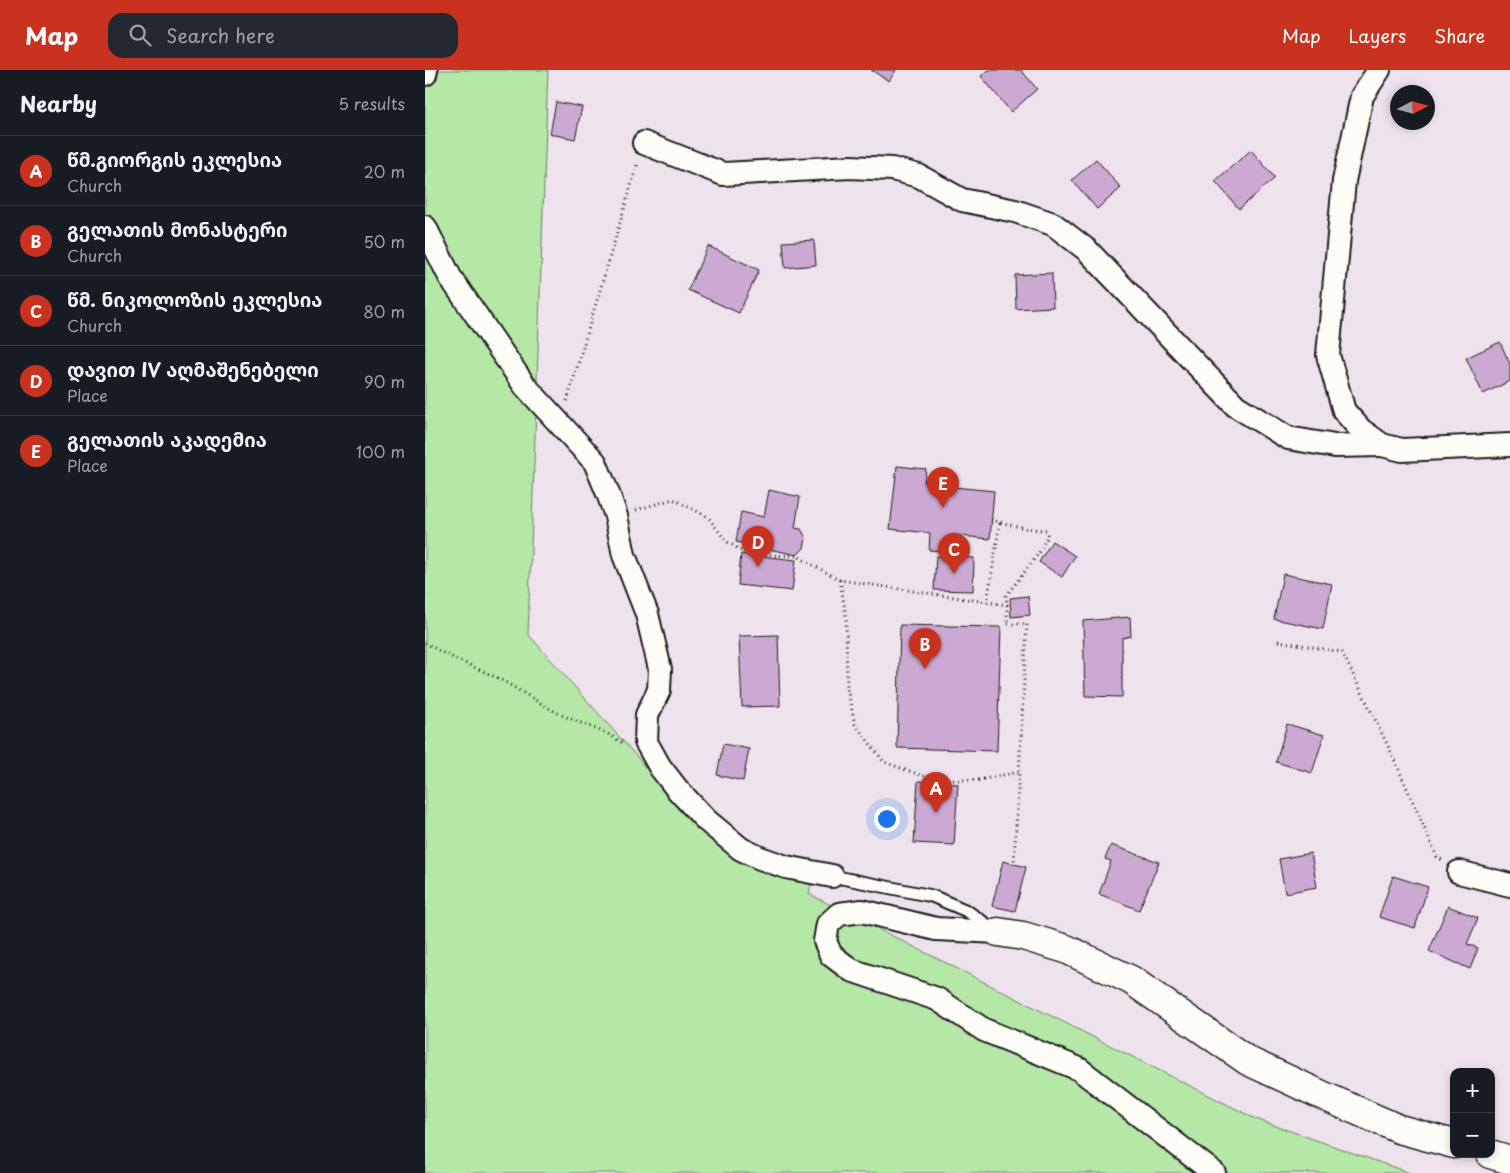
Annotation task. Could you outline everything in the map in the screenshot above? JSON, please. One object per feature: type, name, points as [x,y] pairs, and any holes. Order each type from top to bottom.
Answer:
[{"type":"street","points":[[425,74],[426,70]]},
{"type":"street","points":[[1379,70],[1362,96],[1344,181],[1329,355],[1344,411],[1361,430],[1382,445]]},
{"type":"street","points":[[644,143],[723,174],[850,167],[892,169],[919,176],[962,200],[1015,211],[1053,224],[1087,250],[1236,406],[1287,438],[1335,446],[1382,445],[1402,450],[1510,445]]},
{"type":"street","points":[[425,228],[450,277],[525,386],[595,462],[616,516],[625,555],[647,614],[660,669],[659,690],[647,715],[646,742],[661,767],[677,789],[706,820],[741,849],[786,867],[832,876]]},
{"type":"street","points":[[1459,872],[1510,884]]},
{"type":"street","points":[[1214,1173],[1079,1069],[984,1030],[937,999],[851,970],[831,955],[825,941],[828,924],[839,914],[862,911],[936,928],[999,932],[1023,936],[1066,949],[1131,980],[1248,1061],[1399,1128],[1450,1143]]},
{"type":"street","points":[[1495,1156],[1510,1160]]},
{"type":"lane","points":[[832,876],[931,896],[967,911],[999,932]]},
{"type":"path","points":[[560,425],[644,143]]},
{"type":"path","points":[[616,516],[673,500],[708,517],[726,540],[742,551],[768,555],[797,556],[840,580],[1007,605]]},
{"type":"path","points":[[991,520],[1029,529],[1047,530],[1048,536],[1039,554],[1006,596],[1007,624],[1027,624],[1014,864]]},
{"type":"path","points":[[987,603],[1000,522]]},
{"type":"path","points":[[840,580],[846,616],[847,688],[855,724],[884,762],[919,775],[948,780],[979,780],[1019,772]]},
{"type":"path","points":[[1278,641],[1342,652],[1392,754],[1437,857],[1459,872]]},
{"type":"path","points":[[425,643],[498,678],[559,714],[608,734],[631,748]]},
{"type":"green space","points":[[425,70],[548,70],[528,634],[638,758],[655,780],[747,861],[811,884],[809,894],[1256,1119],[1410,1173],[425,1173]]},
{"type":"building","points":[[871,70],[896,70],[889,81]]},
{"type":"building","points":[[989,70],[1021,70],[1037,89],[1011,112],[981,76]]},
{"type":"building","points":[[556,102],[582,107],[575,139],[550,134]]},
{"type":"building","points":[[1251,150],[1275,178],[1239,209],[1215,181]]},
{"type":"building","points":[[1096,159],[1121,188],[1097,209],[1072,180]]},
{"type":"building","points":[[814,240],[816,265],[785,268],[783,242]]},
{"type":"building","points":[[708,246],[759,270],[739,313],[688,290]]},
{"type":"building","points":[[1052,273],[1053,307],[1016,309],[1015,275]]},
{"type":"building","points":[[1500,342],[1510,364],[1510,381],[1483,394],[1466,358]]},
{"type":"building","points":[[897,466],[926,469],[924,484],[994,491],[990,539],[952,535],[951,552],[929,550],[930,533],[890,529]]},
{"type":"building","points":[[769,490],[800,497],[795,528],[801,529],[806,538],[804,548],[797,555],[736,542],[741,512],[764,517]]},
{"type":"building","points":[[1052,541],[1075,556],[1062,577],[1039,562]]},
{"type":"building","points":[[741,554],[796,560],[792,591],[738,585]]},
{"type":"building","points":[[936,556],[974,558],[973,591],[934,590]]},
{"type":"building","points":[[1283,574],[1332,584],[1323,629],[1274,619]]},
{"type":"building","points":[[1028,596],[1030,615],[1011,617],[1010,598]]},
{"type":"building","points":[[1130,617],[1131,636],[1122,638],[1122,697],[1085,696],[1083,621]]},
{"type":"building","points":[[900,625],[1001,627],[997,751],[897,748]]},
{"type":"building","points":[[778,635],[780,706],[742,707],[739,636]]},
{"type":"building","points":[[1287,724],[1324,735],[1312,773],[1276,762]]},
{"type":"building","points":[[723,744],[749,749],[743,781],[717,775]]},
{"type":"building","points":[[918,781],[958,784],[954,845],[914,843]]},
{"type":"building","points":[[1111,845],[1159,862],[1139,910],[1099,894],[1111,861],[1105,859]]},
{"type":"building","points":[[1311,853],[1317,887],[1285,893],[1279,859]]},
{"type":"building","points":[[1003,861],[1026,867],[1015,911],[992,906]]},
{"type":"building","points":[[1393,876],[1428,887],[1415,928],[1379,917]]},
{"type":"building","points":[[1448,906],[1478,918],[1467,944],[1478,948],[1470,969],[1429,951]]},
{"type":"place","name":"გელათის აკადემია","points":[[943,508]]},
{"type":"place","name":"დავით IV აღმაშენებელი","points":[[758,567]]},
{"type":"place","name":"წმ. ნიკოლოზის ეკლესია","points":[[954,574]]},
{"type":"place","name":"გელათის მონასტერი","points":[[925,669]]},
{"type":"place","name":"წმ.გიორგის ეკლესია","points":[[936,813]]}]
